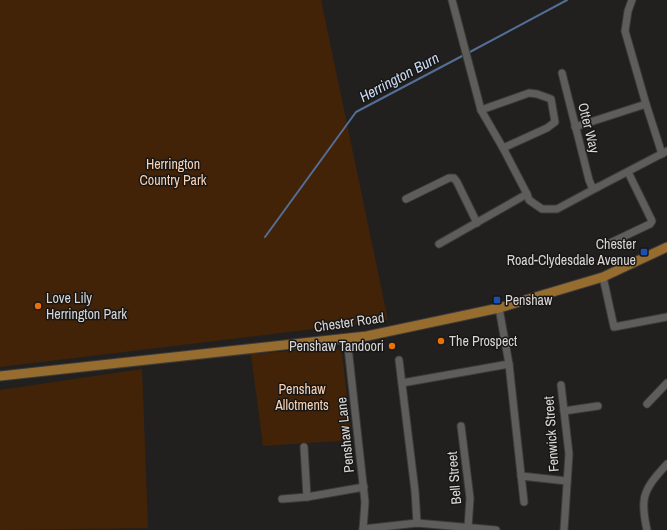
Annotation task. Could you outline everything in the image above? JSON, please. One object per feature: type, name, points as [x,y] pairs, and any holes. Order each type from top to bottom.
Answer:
[{"type":"main road","name":"Chester Road","points":[[0,376],[368,336],[499,308],[603,277],[667,247]]},
{"type":"street","points":[[452,0],[481,110],[504,148],[529,200],[542,209],[556,209],[665,152],[646,104],[625,31],[628,11],[632,0]]},
{"type":"street","name":"Otter Way","points":[[562,73],[589,180],[592,186],[597,188]]},
{"type":"street","points":[[481,110],[529,93],[551,99],[555,122],[547,128],[504,148]]},
{"type":"street","points":[[575,127],[646,104]]},
{"type":"street","points":[[610,243],[650,224],[652,221],[628,172]]},
{"type":"street","points":[[406,199],[449,178],[454,178],[477,223]]},
{"type":"street","points":[[439,244],[527,194]]},
{"type":"street","points":[[603,277],[614,327],[667,317]]},
{"type":"street","points":[[499,308],[509,364],[524,502]]},
{"type":"street","name":"Penshaw Lane","points":[[347,338],[364,487],[365,502],[363,530]]},
{"type":"street","points":[[399,360],[415,491],[417,523]]},
{"type":"street","points":[[402,384],[509,364]]},
{"type":"street","points":[[647,404],[667,383]]},
{"type":"street","name":"Fenwick Street","points":[[561,385],[568,454],[564,530]]},
{"type":"street","points":[[564,411],[598,406]]},
{"type":"street","name":"Bell Street","points":[[461,426],[470,498],[465,527]]},
{"type":"street","points":[[304,447],[307,497]]},
{"type":"street","points":[[647,530],[644,500],[649,487],[658,473],[667,464]]},
{"type":"street","points":[[521,476],[567,481]]},
{"type":"street","points":[[282,498],[307,497],[364,487]]},
{"type":"street","points":[[363,530],[417,523],[496,530]]},
{"type":"green space","name":"Herrington Country Park","points":[[0,0],[321,0],[388,320],[0,367]]},
{"type":"green space","name":"Penshaw Allotments","points":[[338,349],[342,354],[352,440],[263,446],[251,354]]},
{"type":"green space","points":[[142,369],[148,528],[0,530],[0,390]]},
{"type":"waterway","name":"Herrington Burn","points":[[468,53],[567,0]]},
{"type":"waterway","name":"Herrington Burn","points":[[265,237],[356,112],[464,55]]},
{"type":"place","name":"Chester Road-Clydesdale Avenue","points":[[644,252]]},
{"type":"place","name":"Penshaw","points":[[497,300]]},
{"type":"place","name":"Love Lily Herrington Park","points":[[38,306]]},
{"type":"place","name":"The Prospect","points":[[441,341]]},
{"type":"place","name":"Penshaw Tandoori","points":[[392,346]]}]
